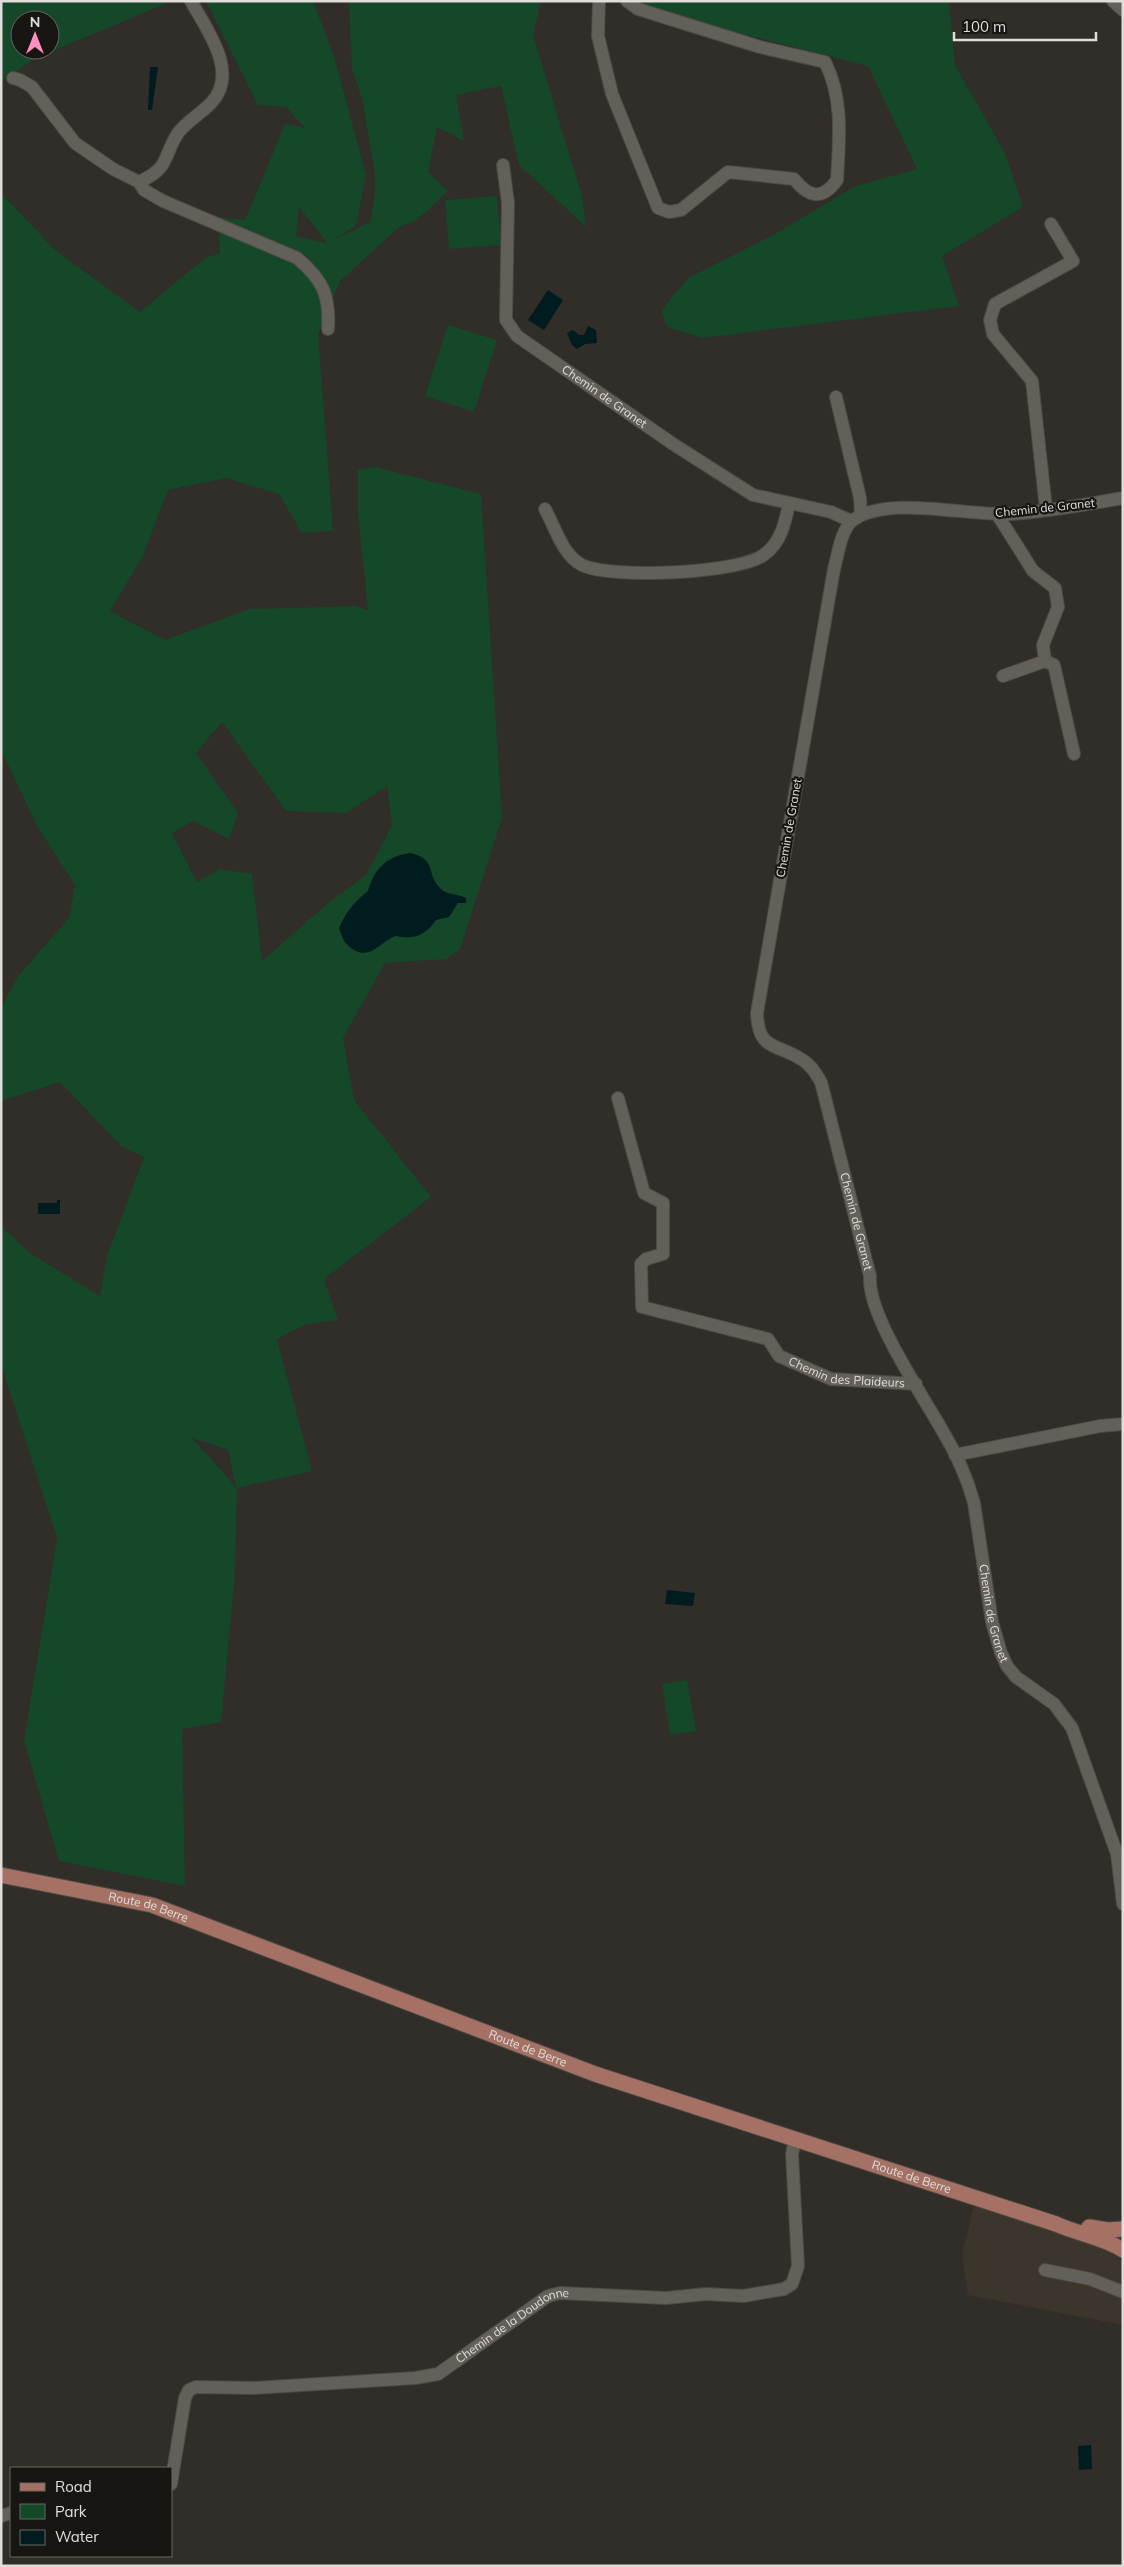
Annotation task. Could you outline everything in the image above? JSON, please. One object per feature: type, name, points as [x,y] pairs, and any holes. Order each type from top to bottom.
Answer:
[{"type":"main road","name":"Route de Berre","points":[[1,1875],[152,1905],[595,2074],[1056,2224],[1072,2232],[1105,2240],[1123,2250]]},
{"type":"main road","name":"Route de Berre","points":[[1056,2224],[1108,2230],[1123,2229]]},
{"type":"street","points":[[139,182],[158,172],[164,164],[179,132],[210,103],[221,88],[223,69],[218,53],[191,1]]},
{"type":"street","points":[[600,2],[598,36],[612,94],[658,208],[669,212],[681,210],[728,172],[794,179],[803,191],[812,195],[820,194],[832,188],[836,180],[840,123],[833,78],[825,62],[750,44],[638,9],[628,1]]},
{"type":"street","points":[[13,78],[32,86],[75,143],[113,169],[139,182],[144,190],[163,201],[296,258],[309,268],[325,290],[329,306],[328,329]]},
{"type":"street","name":"Chemin de Granet","points":[[503,165],[508,202],[506,320],[517,336],[673,444],[753,495],[856,518]]},
{"type":"street","points":[[1046,509],[1032,381],[993,334],[990,320],[995,304],[1073,261],[1051,224]]},
{"type":"street","points":[[836,397],[860,498],[856,518]]},
{"type":"street","name":"Chemin de Granet","points":[[1123,498],[997,514],[895,508],[870,511],[856,518],[845,533],[834,569],[757,1013],[757,1026],[760,1036],[767,1044],[802,1059],[813,1068],[821,1082],[868,1268],[872,1295],[899,1354],[956,1455],[974,1503],[992,1622],[1001,1653],[1007,1666],[1016,1677],[1054,1704],[1072,1728],[1117,1854],[1123,1904]]},
{"type":"street","points":[[545,509],[570,557],[582,565],[599,571],[687,572],[724,568],[764,556],[776,543],[784,526],[790,504]]},
{"type":"street","points":[[997,514],[1033,571],[1054,588],[1058,607],[1043,645],[1045,661]]},
{"type":"street","points":[[1003,676],[1045,661],[1054,664],[1074,754]]},
{"type":"street","name":"Chemin des Plaideurs","points":[[618,1098],[644,1193],[663,1203],[663,1254],[646,1259],[641,1264],[642,1307],[768,1339],[779,1356],[831,1380],[916,1384]]},
{"type":"street","points":[[956,1455],[1100,1426],[1123,1424]]},
{"type":"street","name":"Chemin de la Doudonne","points":[[172,2477],[184,2398],[189,2390],[196,2387],[253,2388],[415,2378],[438,2374],[471,2352],[537,2302],[560,2293],[666,2298],[706,2294],[743,2296],[784,2289],[792,2284],[798,2266],[792,2154],[795,2140]]},
{"type":"street","points":[[1045,2270],[1090,2279],[1123,2292]]},
{"type":"shaded area","points":[[974,2205],[1112,2250],[1123,2263],[1123,2325],[968,2295],[962,2255]]},
{"type":"green space","points":[[1,1],[172,1],[60,48],[60,10],[10,10],[10,60],[33,60],[1,82]]},
{"type":"green space","points":[[206,1],[313,1],[334,56],[366,175],[356,225],[334,240],[370,222],[375,194],[375,174],[362,99],[352,69],[349,1],[541,1],[533,35],[582,196],[586,227],[519,165],[501,86],[456,95],[464,141],[437,127],[428,172],[448,191],[417,220],[398,228],[340,281],[318,334],[333,531],[302,533],[279,494],[226,478],[168,490],[142,558],[110,611],[165,640],[250,609],[355,606],[368,610],[358,513],[358,470],[375,467],[481,494],[502,818],[460,949],[446,959],[385,963],[343,1038],[354,1100],[431,1197],[324,1279],[338,1320],[306,1324],[277,1339],[312,1471],[237,1488],[235,1574],[221,1722],[182,1729],[185,1886],[59,1861],[24,1741],[57,1538],[1,1365],[1,1226],[30,1253],[100,1296],[107,1256],[144,1157],[121,1146],[60,1082],[1,1101],[1,1007],[19,975],[69,918],[75,885],[37,826],[1,750],[1,193],[55,250],[140,312],[205,258],[220,253],[218,217],[245,220],[285,124],[305,128],[286,107],[258,105]],"holes":[[[299,207],[327,243],[296,236]],[[222,722],[286,811],[346,813],[387,786],[392,825],[366,875],[327,904],[262,961],[252,874],[220,869],[197,882],[172,833],[193,821],[229,839],[238,813],[196,753]],[[191,1437],[228,1450],[236,1487]]]},
{"type":"green space","points":[[641,1],[949,1],[955,65],[1005,153],[1023,207],[942,256],[959,306],[702,338],[667,327],[661,311],[688,278],[773,235],[856,186],[917,169],[868,66],[665,14]]},
{"type":"green space","points":[[497,196],[501,245],[449,249],[445,200]]},
{"type":"green space","points":[[448,325],[497,340],[474,412],[425,396]]},
{"type":"green space","points":[[687,1680],[696,1731],[670,1735],[662,1684]]},
{"type":"water","points":[[150,67],[158,67],[152,110],[148,110]]},
{"type":"water","points":[[548,290],[563,300],[544,330],[528,320]]},
{"type":"water","points":[[588,326],[596,330],[597,343],[585,344],[577,349],[572,345],[567,333],[573,330],[579,335],[584,335]]},
{"type":"water","points":[[410,853],[419,856],[428,863],[433,877],[443,891],[466,898],[466,903],[458,903],[449,917],[436,920],[424,933],[414,937],[396,936],[366,953],[354,950],[344,941],[339,928],[345,917],[355,903],[368,891],[374,876],[383,865],[395,857]]},
{"type":"water","points":[[57,1200],[60,1200],[60,1214],[38,1214],[38,1203],[57,1203]]},
{"type":"water","points":[[667,1590],[695,1593],[693,1606],[665,1604]]},
{"type":"water","points":[[1091,2445],[1092,2469],[1079,2470],[1078,2446]]}]
